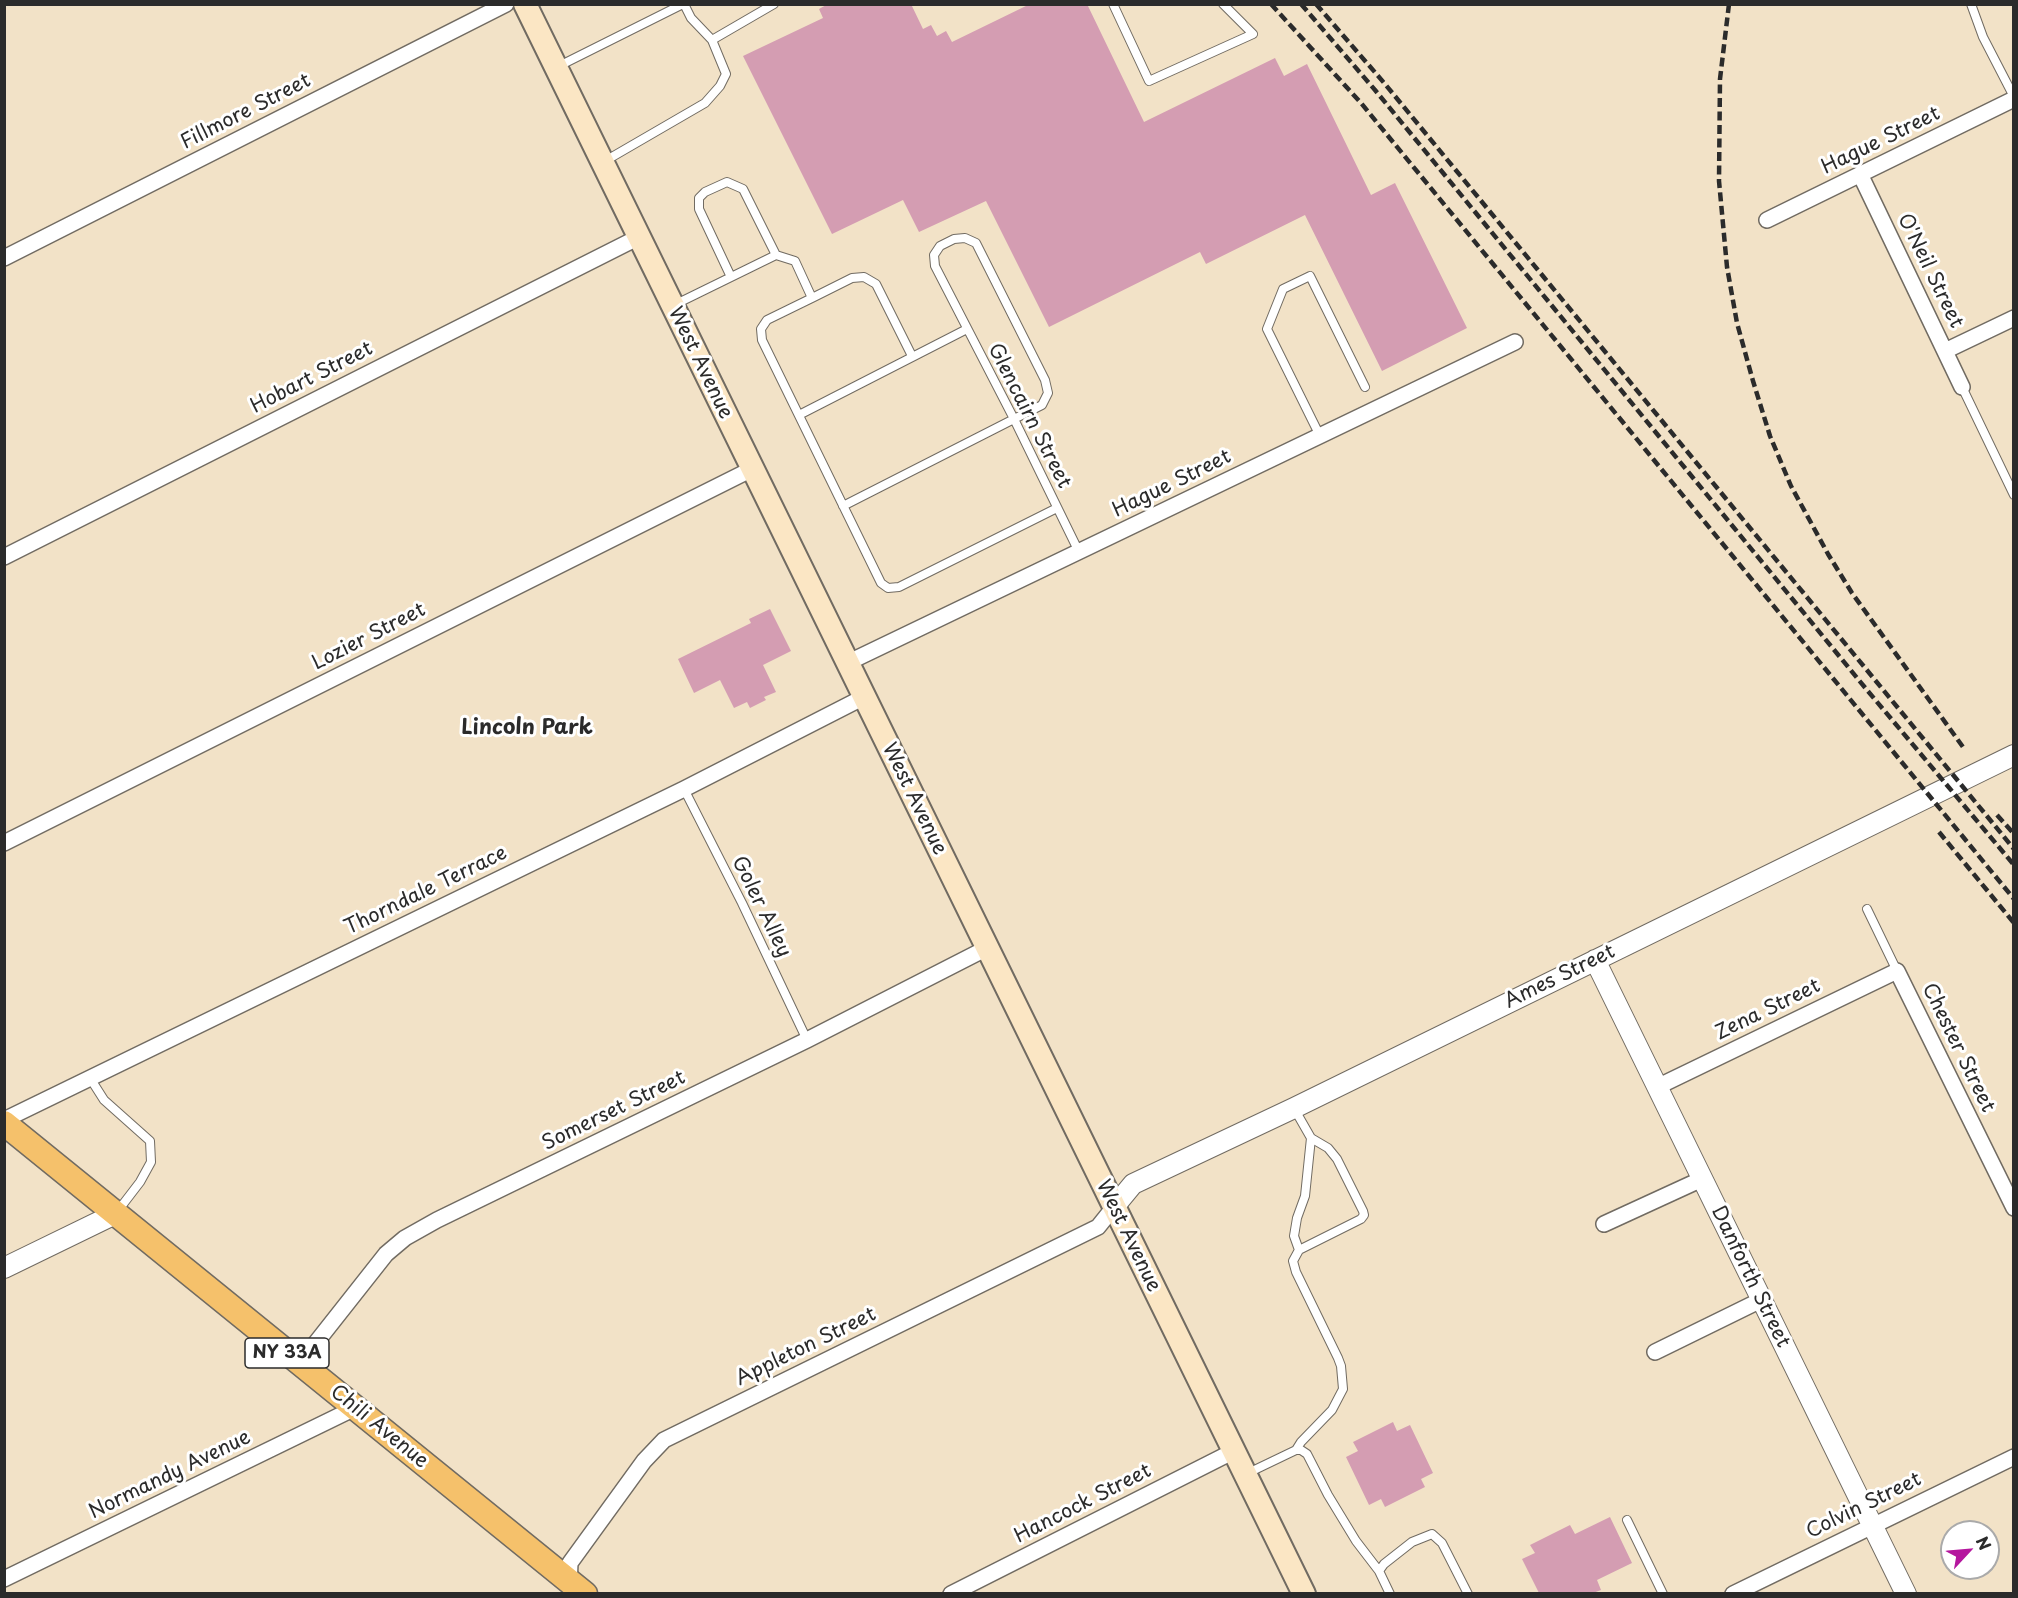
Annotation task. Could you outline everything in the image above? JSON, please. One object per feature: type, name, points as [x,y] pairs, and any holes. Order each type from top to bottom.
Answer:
[{"type":"main road","name":"West Avenue","points":[[525,4],[1304,1593]]},
{"type":"main road","name":"Chili Avenue","points":[[4,1121],[574,1589]]},
{"type":"street","name":"Fillmore Street","points":[[4,258],[506,4]]},
{"type":"street","name":"Hague Street","points":[[1767,220],[2013,98]]},
{"type":"street","name":"O'Neil Street","points":[[1860,174],[1962,387]]},
{"type":"street","name":"Hobart Street","points":[[4,557],[639,237]]},
{"type":"street","points":[[1945,351],[2013,318]]},
{"type":"street","name":"Hague Street","points":[[847,663],[1515,342]]},
{"type":"street","name":"Lozier Street","points":[[4,843],[752,469]]},
{"type":"street","name":"Thorndale Terrace","points":[[4,1121],[684,789],[864,697]]},
{"type":"street","name":"Ames Street","points":[[1114,1207],[1133,1184],[1294,1108],[2013,755]]},
{"type":"street","name":"Somerset Street","points":[[300,1363],[386,1254],[405,1238],[437,1220],[807,1040],[987,948]]},
{"type":"street","name":"Danforth Street","points":[[1595,960],[1906,1593]]},
{"type":"street","name":"Zena Street","points":[[1657,1087],[1897,971]]},
{"type":"street","name":"Chester Street","points":[[1897,971],[2010,1191],[2013,1208]]},
{"type":"street","points":[[1604,1224],[1702,1179]]},
{"type":"street","name":"Appleton Street","points":[[574,1589],[570,1563],[644,1461],[664,1440],[1098,1227],[1114,1207]]},
{"type":"street","points":[[4,1268],[115,1214]]},
{"type":"street","points":[[1655,1352],[1761,1300]]},
{"type":"street","name":"Normandy Avenue","points":[[4,1579],[355,1408]]},
{"type":"street","name":"Hancock Street","points":[[951,1593],[1234,1451]]},
{"type":"street","name":"Colvin Street","points":[[1733,1593],[2013,1457]]},
{"type":"lane","points":[[556,68],[683,4],[691,18],[712,40],[726,74],[720,86],[705,103],[602,163]]},
{"type":"lane","points":[[712,40],[774,4]]},
{"type":"lane","points":[[1113,4],[1149,81],[1253,34],[1223,4]]},
{"type":"lane","points":[[1971,4],[1983,37],[2013,98]]},
{"type":"lane","points":[[731,277],[699,209],[699,198],[705,192],[727,182],[743,189],[776,255]]},
{"type":"lane","name":"Glencairn Street","points":[[1014,419],[1042,405],[1048,393],[1046,380],[976,243],[965,238],[954,239],[940,246],[934,255],[935,266],[1079,552]]},
{"type":"lane","points":[[672,306],[776,255],[795,261],[812,298]]},
{"type":"lane","points":[[1320,436],[1267,329],[1283,289],[1310,276],[1365,387]]},
{"type":"lane","points":[[912,356],[876,284],[864,277],[852,278],[767,320],[761,328],[762,340],[881,583],[888,588],[899,588],[1057,508]]},
{"type":"lane","points":[[799,415],[966,329]]},
{"type":"lane","points":[[1962,387],[2013,495]]},
{"type":"lane","points":[[843,506],[1014,419]]},
{"type":"lane","name":"Goler Alley","points":[[684,789],[742,903],[807,1040]]},
{"type":"lane","points":[[1867,909],[1897,971]]},
{"type":"lane","points":[[90,1078],[104,1100],[150,1141],[151,1162],[140,1182],[115,1214]]},
{"type":"lane","points":[[1294,1108],[1311,1138],[1329,1148],[1364,1215],[1361,1219],[1299,1250],[1293,1261],[1293,1266],[1338,1358],[1343,1389],[1332,1410],[1296,1450]]},
{"type":"lane","points":[[1299,1250],[1294,1236],[1297,1218],[1305,1196],[1311,1138]]},
{"type":"lane","points":[[1245,1474],[1296,1450],[1307,1454],[1328,1495],[1356,1541],[1379,1571],[1390,1593]]},
{"type":"lane","points":[[1627,1520],[1664,1593]]},
{"type":"lane","points":[[1379,1571],[1384,1564],[1412,1542],[1432,1534],[1442,1543],[1468,1593]]},
{"type":"building","points":[[828,4],[911,4],[923,29],[931,25],[937,36],[946,31],[952,42],[1030,4],[1087,4],[1144,122],[1275,58],[1284,76],[1307,64],[1371,195],[1395,183],[1467,328],[1382,371],[1305,215],[1206,264],[1200,252],[1049,327],[986,201],[919,232],[903,200],[832,234],[743,56],[823,18],[819,9]]},
{"type":"building","points":[[770,609],[791,651],[763,665],[776,692],[764,697],[766,700],[750,708],[747,702],[734,708],[720,680],[694,693],[678,659],[751,623],[749,619]]},
{"type":"building","points":[[1393,1422],[1397,1431],[1410,1425],[1433,1473],[1421,1479],[1425,1487],[1385,1507],[1381,1499],[1369,1505],[1346,1457],[1358,1451],[1353,1442]]},
{"type":"building","points":[[1610,1517],[1632,1563],[1597,1580],[1601,1590],[1593,1593],[1539,1593],[1522,1559],[1535,1553],[1530,1545],[1570,1525],[1575,1534]]},
{"type":"railway","points":[[1271,4],[1361,103],[2014,899]]},
{"type":"railway","points":[[1301,4],[1375,90],[1867,690],[2014,865]]},
{"type":"railway","points":[[1316,4],[1385,84],[2014,849]]},
{"type":"railway","points":[[1729,4],[1720,79],[1719,181],[1727,267],[1737,323],[1770,436],[1791,486],[1852,593],[1963,747]]},
{"type":"railway","points":[[1997,815],[2014,834]]},
{"type":"railway","points":[[1939,832],[2014,923]]},
{"type":"district","name":"Lincoln Park","points":[[527,728]]}]
